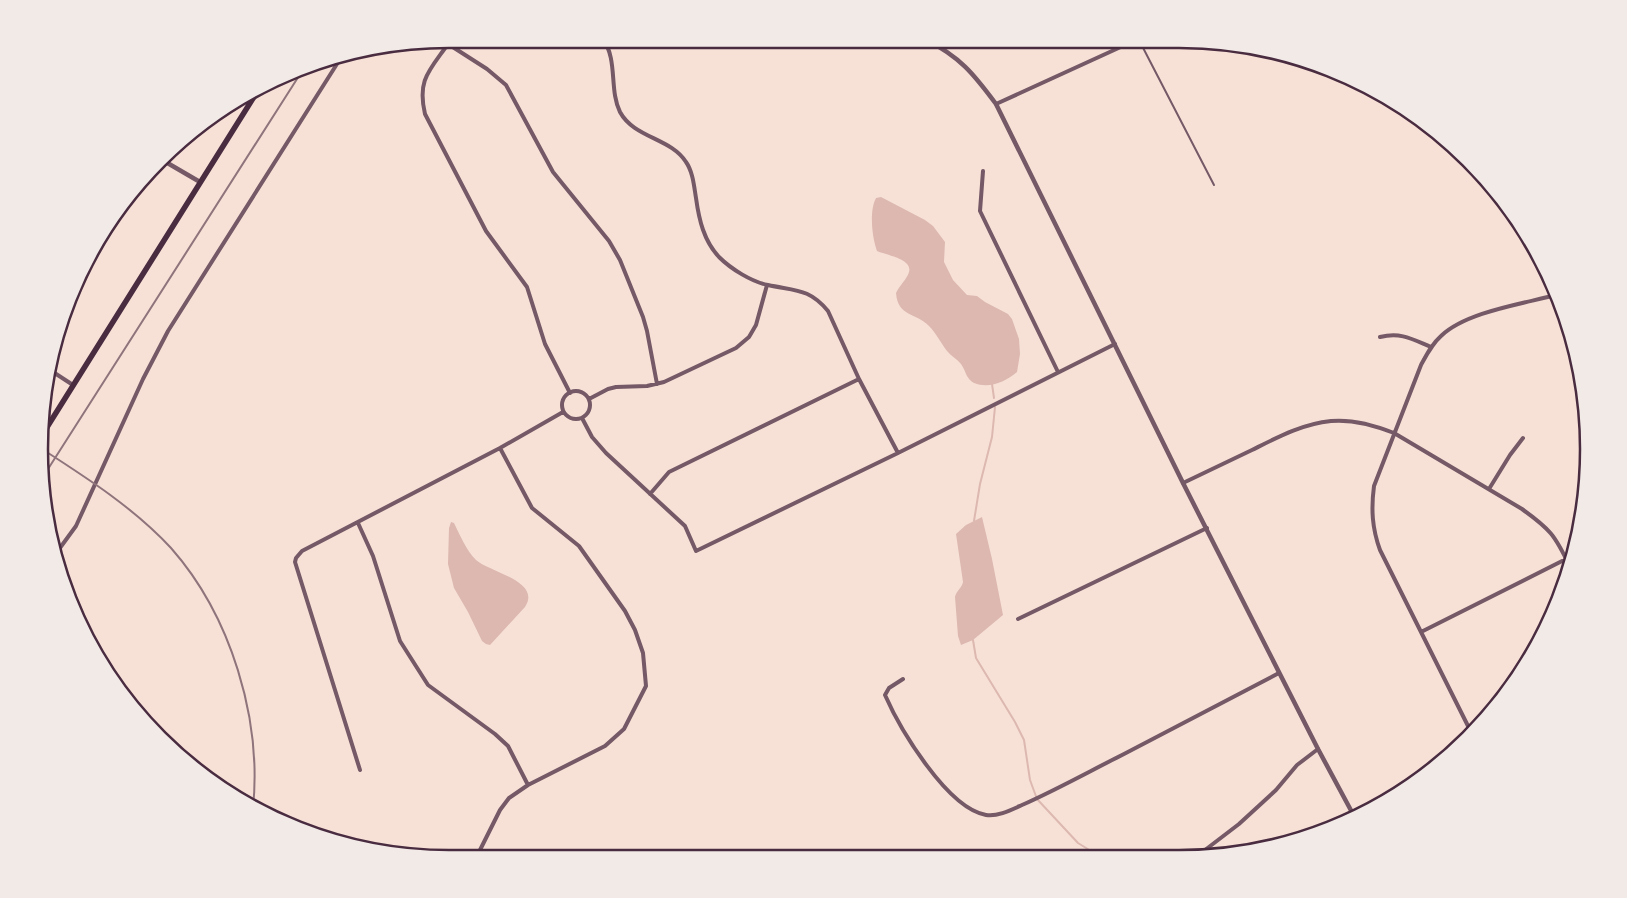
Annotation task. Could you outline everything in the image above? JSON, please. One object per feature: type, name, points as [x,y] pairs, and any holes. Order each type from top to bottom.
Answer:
[{"type":"main road","points":[[48,425],[253,98]]},
{"type":"street","points":[[445,48],[426,77],[421,95],[425,114],[486,231],[527,287],[546,344],[570,393]]},
{"type":"street","points":[[454,48],[487,69],[506,85],[553,172],[609,241],[620,260],[647,331],[657,384]]},
{"type":"street","points":[[608,48],[615,93],[621,113],[632,126],[671,148],[685,160],[692,176],[702,227],[714,250],[722,260],[746,277],[767,285],[800,290],[821,303],[828,311],[859,380],[898,453]]},
{"type":"street","points":[[941,48],[962,62],[996,104],[1279,673],[1351,811]]},
{"type":"street","points":[[996,104],[1120,48]]},
{"type":"street","points":[[60,548],[76,526],[143,379],[168,331],[337,63]]},
{"type":"street","points":[[167,163],[200,182]]},
{"type":"street","points":[[983,171],[980,211],[1058,372]]},
{"type":"street","points":[[589,399],[616,387],[664,382],[736,348],[749,337],[756,325],[767,285]]},
{"type":"street","points":[[1468,726],[1380,550],[1372,523],[1374,486],[1421,364],[1431,347],[1449,329],[1470,318],[1549,296]]},
{"type":"street","points":[[1380,337],[1391,334],[1402,335],[1431,347]]},
{"type":"street","points":[[582,418],[592,437],[606,453],[684,526],[696,551],[898,453],[1115,344]]},
{"type":"street","points":[[55,373],[73,385]]},
{"type":"street","points":[[650,494],[669,472],[859,380]]},
{"type":"street","points":[[578,391],[589,399],[589,412],[582,418],[571,419],[563,412],[562,401],[570,393],[578,391]]},
{"type":"street","points":[[360,770],[295,562],[296,558],[302,551],[500,448],[563,412]]},
{"type":"street","points":[[1184,483],[1288,432],[1311,424],[1332,421],[1374,425],[1394,433],[1522,508],[1543,524],[1559,543],[1565,556]]},
{"type":"street","points":[[1488,489],[1523,438]]},
{"type":"street","points":[[480,850],[500,810],[509,798],[528,785],[605,746],[624,729],[646,686],[643,653],[635,630],[625,611],[578,546],[532,508],[500,448]]},
{"type":"street","points":[[358,523],[373,556],[400,640],[428,685],[495,734],[508,746],[528,785]]},
{"type":"street","points":[[1018,619],[1207,528]]},
{"type":"street","points":[[1421,632],[1564,560]]},
{"type":"street","points":[[903,679],[889,688],[886,695],[913,746],[940,782],[964,803],[975,811],[986,815],[996,815],[1022,805],[1079,777],[1279,673]]},
{"type":"street","points":[[1205,850],[1239,824],[1276,790],[1297,766],[1318,749]]},
{"type":"lane","points":[[1142,48],[1214,185]]},
{"type":"shaded area","points":[[881,197],[933,226],[945,242],[944,262],[953,280],[967,295],[977,296],[1008,314],[1012,319],[1019,339],[1020,354],[1017,372],[1012,376],[997,384],[980,385],[974,383],[968,377],[961,364],[947,351],[929,326],[900,306],[896,293],[908,275],[909,268],[903,261],[877,251],[873,232],[872,210],[876,198]]},
{"type":"shaded area","points":[[982,517],[1003,615],[973,640],[961,645],[958,636],[955,597],[963,582],[956,534],[966,525]]},
{"type":"shaded area","points":[[451,522],[454,523],[466,547],[476,560],[512,578],[526,590],[528,598],[525,607],[490,645],[482,641],[454,588],[448,564],[449,528]]},
{"type":"waterway","points":[[992,384],[994,398]]},
{"type":"waterway","points":[[974,521],[980,484],[992,437],[995,407]]},
{"type":"waterway","points":[[973,640],[976,658],[1024,740],[1030,780],[1037,799],[1078,843],[1089,850]]},
{"type":"railway","points":[[48,469],[298,77]]},
{"type":"railway","points":[[48,453],[110,494],[157,533],[192,575],[210,605],[226,637],[238,670],[247,705],[255,774],[253,800]]}]
